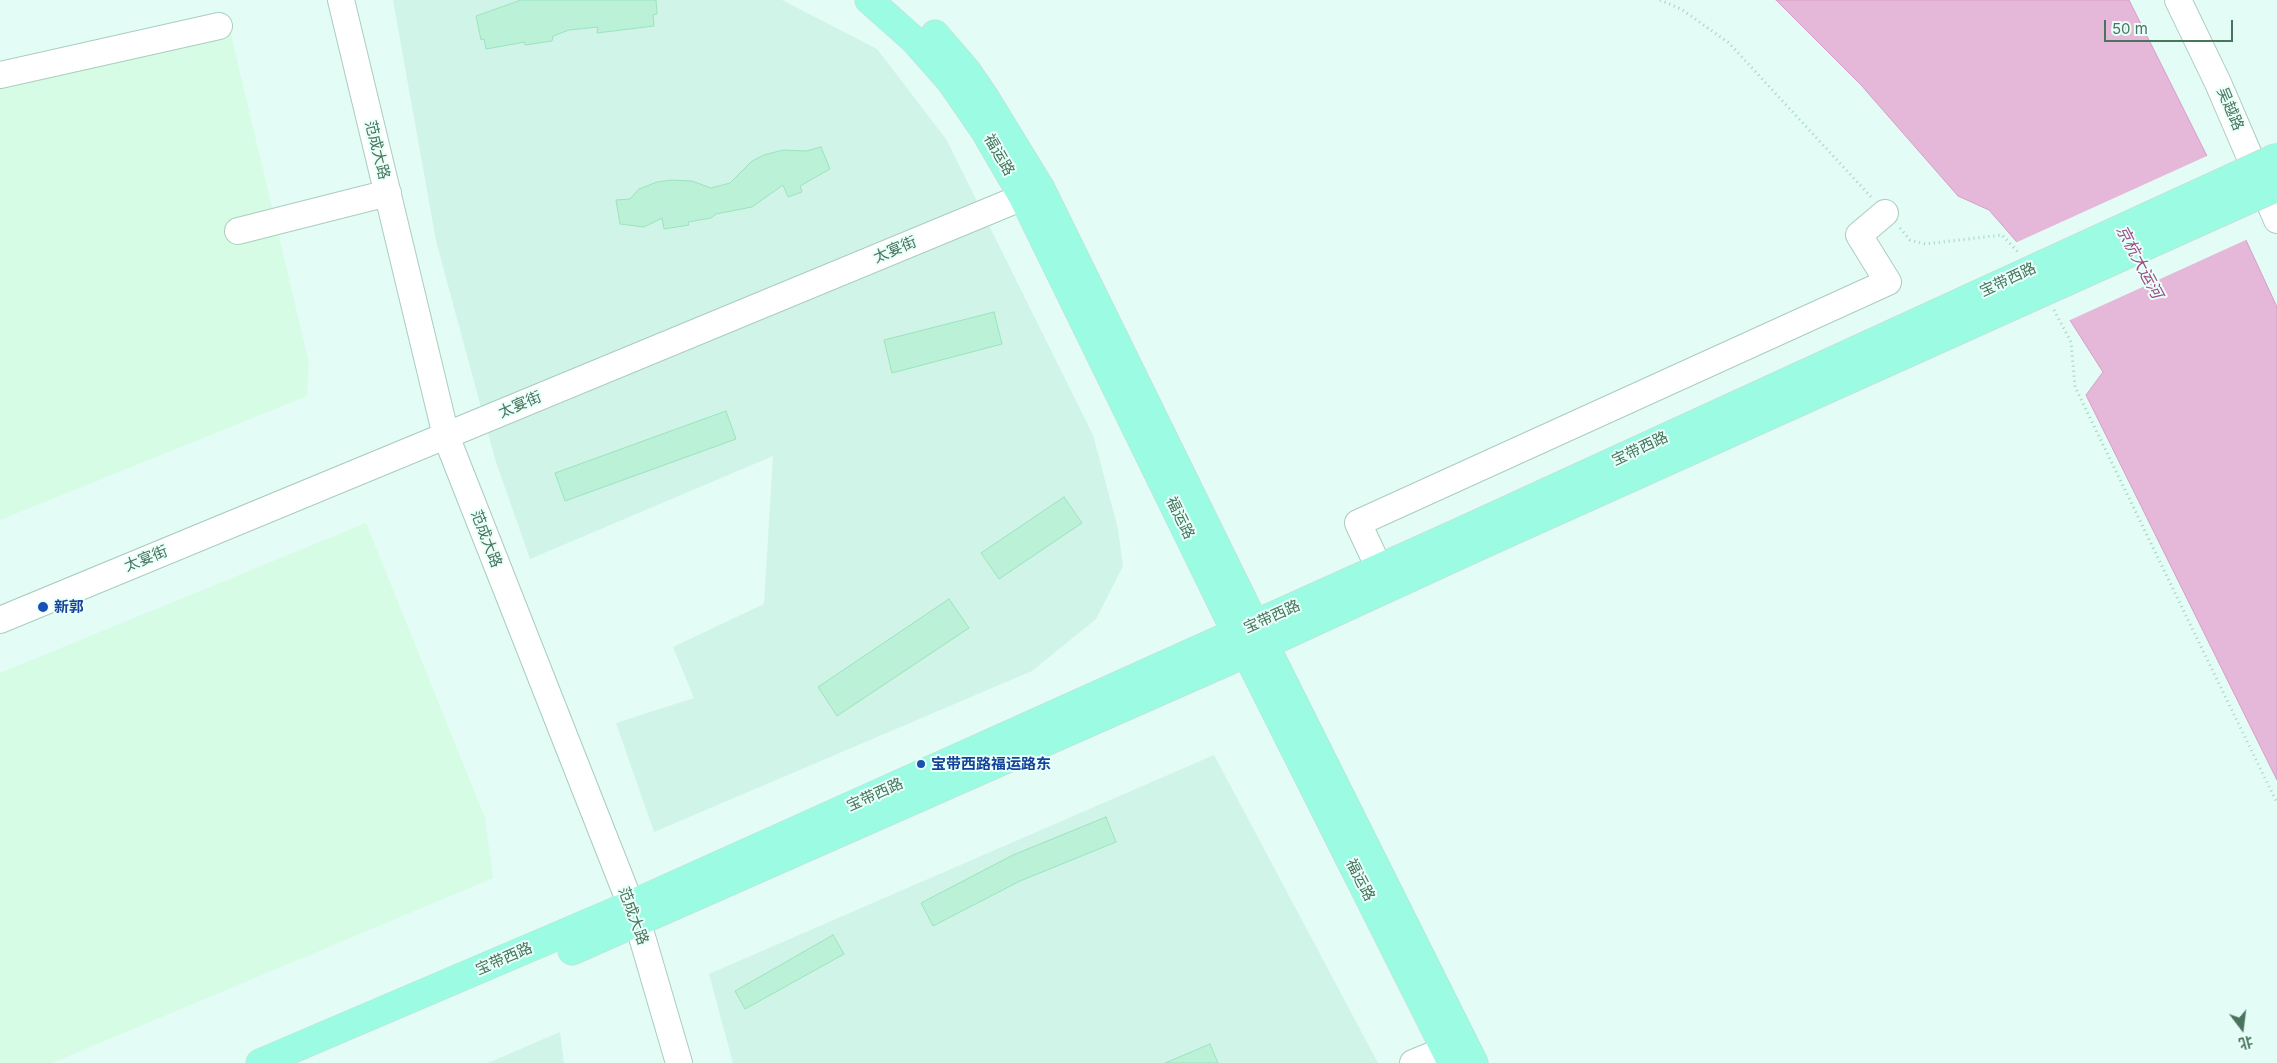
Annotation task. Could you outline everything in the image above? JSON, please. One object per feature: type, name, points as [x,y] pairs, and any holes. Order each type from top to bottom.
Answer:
[{"type":"main road","name":"福运路","points":[[868,0],[914,40],[951,82],[984,130],[1031,192]]},
{"type":"main road","name":"福运路","points":[[899,0],[928,26],[967,71],[1001,122],[1031,192],[1251,639],[1459,1054]]},
{"type":"main road","name":"宝带西路","points":[[308,1063],[634,914],[1251,639],[1471,538],[2277,157]]},
{"type":"main road","name":"宝带西路","points":[[1251,639],[1379,568],[1471,538],[2277,187]]},
{"type":"main road","name":"宝带西路","points":[[260,1063],[634,914]]},
{"type":"street","name":"范成大路","points":[[341,0],[446,436],[634,914],[679,1063]]},
{"type":"street","name":"吴越路","points":[[2178,0],[2218,83],[2277,220]]},
{"type":"street","points":[[0,75],[220,26]]},
{"type":"street","name":"太宴街","points":[[0,620],[1031,192]]},
{"type":"street","points":[[238,231],[388,193]]},
{"type":"street","points":[[1379,568],[1358,524],[1888,282],[1859,235],[1886,213]]},
{"type":"street","points":[[1413,1063],[1459,1054]]},
{"type":"path","points":[[1660,0],[1681,10],[1729,43],[1910,240],[1925,244],[2002,235],[2023,259]]},
{"type":"path","points":[[2052,306],[2072,342],[2075,387],[2277,803]]},
{"type":"shaded area","points":[[393,0],[782,0],[877,49],[946,139],[1093,435],[1118,529],[1123,566],[1096,619],[1032,671],[654,832],[616,723],[694,698],[673,647],[764,604],[773,456],[530,559],[495,459],[436,241]]},
{"type":"shaded area","points":[[227,18],[309,363],[307,396],[0,520],[0,68]]},
{"type":"shaded area","points":[[366,523],[485,818],[493,878],[52,1063],[0,1063],[0,673]]},
{"type":"shaded area","points":[[1214,755],[1378,1063],[733,1063],[709,974]]},
{"type":"shaded area","points":[[560,1032],[564,1063],[488,1063]]},
{"type":"water","name":"京杭大运河","points":[[1776,0],[2129,0],[2206,154],[2277,307],[2277,780],[2086,395],[2103,372],[2029,256],[1989,210],[1958,196],[1861,85]]},
{"type":"pier","points":[[2209,155],[2248,239],[2068,321],[2027,257],[2015,243]]},
{"type":"building","points":[[521,0],[656,0],[657,14],[653,15],[654,26],[597,33],[598,27],[569,30],[553,36],[552,41],[525,45],[525,42],[486,49],[484,39],[481,40],[476,16]]},
{"type":"building","points":[[821,147],[830,169],[800,186],[802,192],[788,197],[783,185],[752,207],[688,222],[689,225],[664,229],[662,218],[644,227],[620,224],[616,200],[630,199],[639,189],[657,182],[671,180],[692,181],[711,188],[730,183],[752,161],[764,155],[783,150],[806,151]]},
{"type":"building","points":[[994,312],[1002,344],[892,373],[884,340]]},
{"type":"building","points":[[726,411],[736,439],[565,501],[555,473]]},
{"type":"building","points":[[1064,497],[1082,523],[999,579],[981,553]]},
{"type":"building","points":[[949,599],[969,628],[837,716],[818,687]]},
{"type":"building","points":[[1106,817],[1116,842],[1020,881],[933,926],[921,903],[1013,855]]},
{"type":"building","points":[[833,935],[844,954],[745,1009],[735,991]]},
{"type":"building","points":[[1210,1044],[1218,1063],[1165,1063]]},
{"type":"place","name":"新郭","points":[[43,607]]},
{"type":"place","name":"宝带西路福运路东","points":[[921,764]]}]
